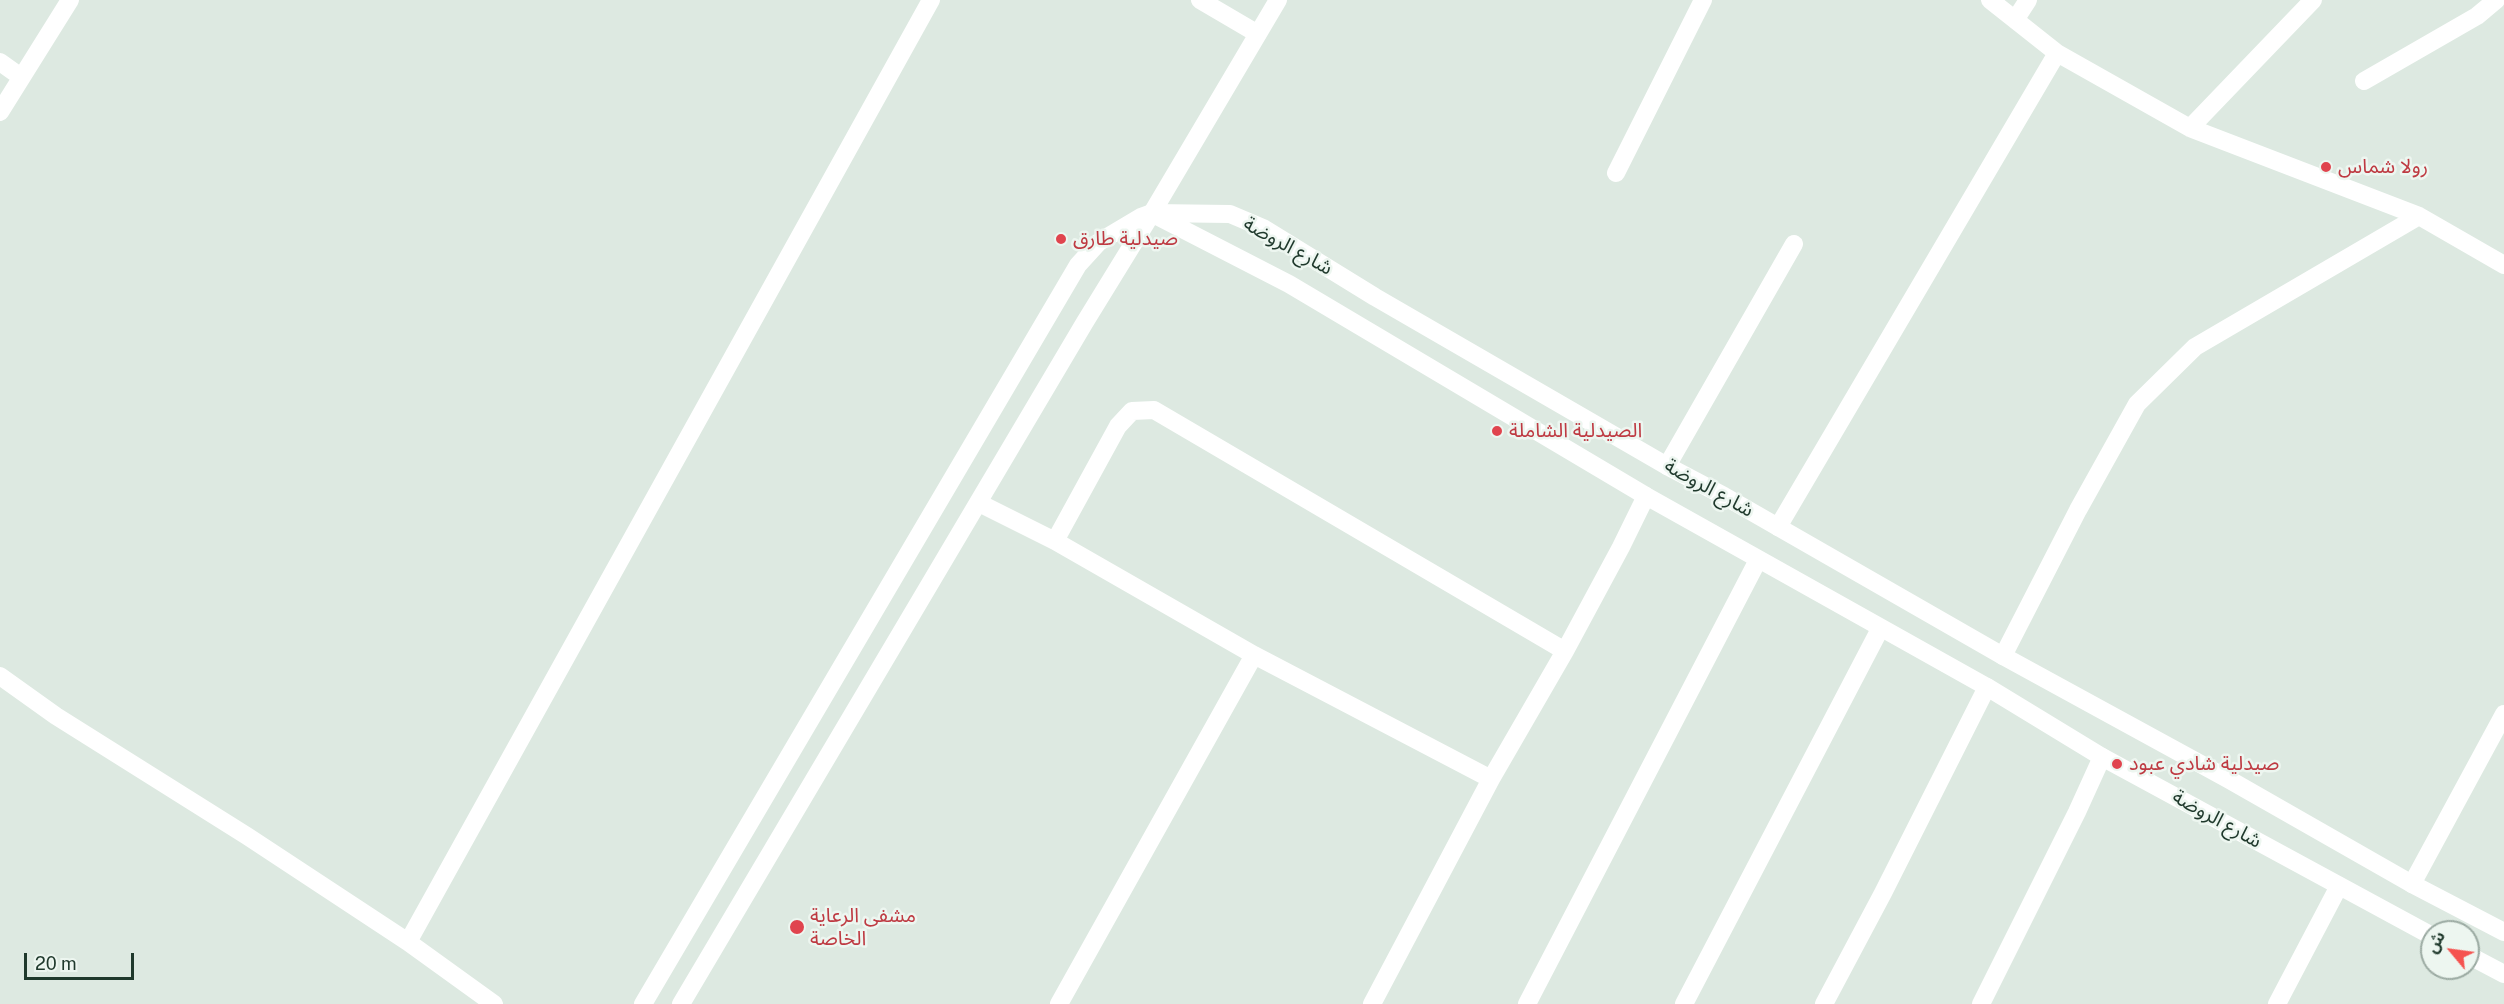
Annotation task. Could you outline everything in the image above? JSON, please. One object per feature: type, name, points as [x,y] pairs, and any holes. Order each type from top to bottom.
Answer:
[{"type":"street","points":[[0,112],[70,0]]},
{"type":"street","points":[[408,942],[931,0]]},
{"type":"street","points":[[1200,0],[1258,34]]},
{"type":"street","points":[[681,1004],[1278,0]]},
{"type":"street","points":[[1616,173],[1703,0]]},
{"type":"street","points":[[1990,0],[2057,53],[2190,128],[2419,216],[2504,265]]},
{"type":"street","points":[[2015,20],[2028,0]]},
{"type":"street","points":[[2190,128],[2313,0]]},
{"type":"street","points":[[2364,81],[2477,16],[2496,0]]},
{"type":"street","points":[[1778,527],[2057,53]]},
{"type":"street","points":[[0,62],[21,77]]},
{"type":"street","points":[[643,1004],[1078,265],[1099,242],[1152,213]]},
{"type":"street","name":"شارع الروضة","points":[[1152,213],[1230,214],[1263,228],[1375,297],[1667,466],[2412,884],[2504,932]]},
{"type":"street","name":"شارع الروضة","points":[[1152,213],[1289,284],[1646,496],[1987,687],[2102,757],[2420,930]]},
{"type":"street","points":[[2003,656],[2078,510],[2137,404],[2195,347],[2419,216]]},
{"type":"street","points":[[1667,466],[1794,244]]},
{"type":"street","points":[[1055,541],[1118,426],[1132,411],[1154,410],[1565,651]]},
{"type":"street","points":[[1372,1004],[1491,779],[1565,651],[1646,496]]},
{"type":"street","points":[[979,503],[1055,541],[1254,655],[1491,779]]},
{"type":"street","points":[[1527,1004],[1758,560]]},
{"type":"street","points":[[1684,1004],[1880,628]]},
{"type":"street","points":[[1059,1004],[1254,655]]},
{"type":"street","points":[[0,676],[56,716],[247,836],[408,942],[494,1004]]},
{"type":"street","points":[[1824,1004],[1987,687]]},
{"type":"street","points":[[2412,884],[2504,714]]},
{"type":"street","points":[[1981,1004],[2102,757]]},
{"type":"street","points":[[2277,1004],[2339,886]]},
{"type":"street","points":[[2480,961],[2504,974]]},
{"type":"place","name":"رولا شماس","points":[[2326,167]]},
{"type":"place","name":"صيدلية طارق","points":[[1061,239]]},
{"type":"place","name":"الصيدلية الشاملة","points":[[1497,431]]},
{"type":"place","name":"صيدلية شادي عبود","points":[[2117,764]]},
{"type":"place","name":"مشفى الرعاية الخاصة","points":[[797,927]]}]
